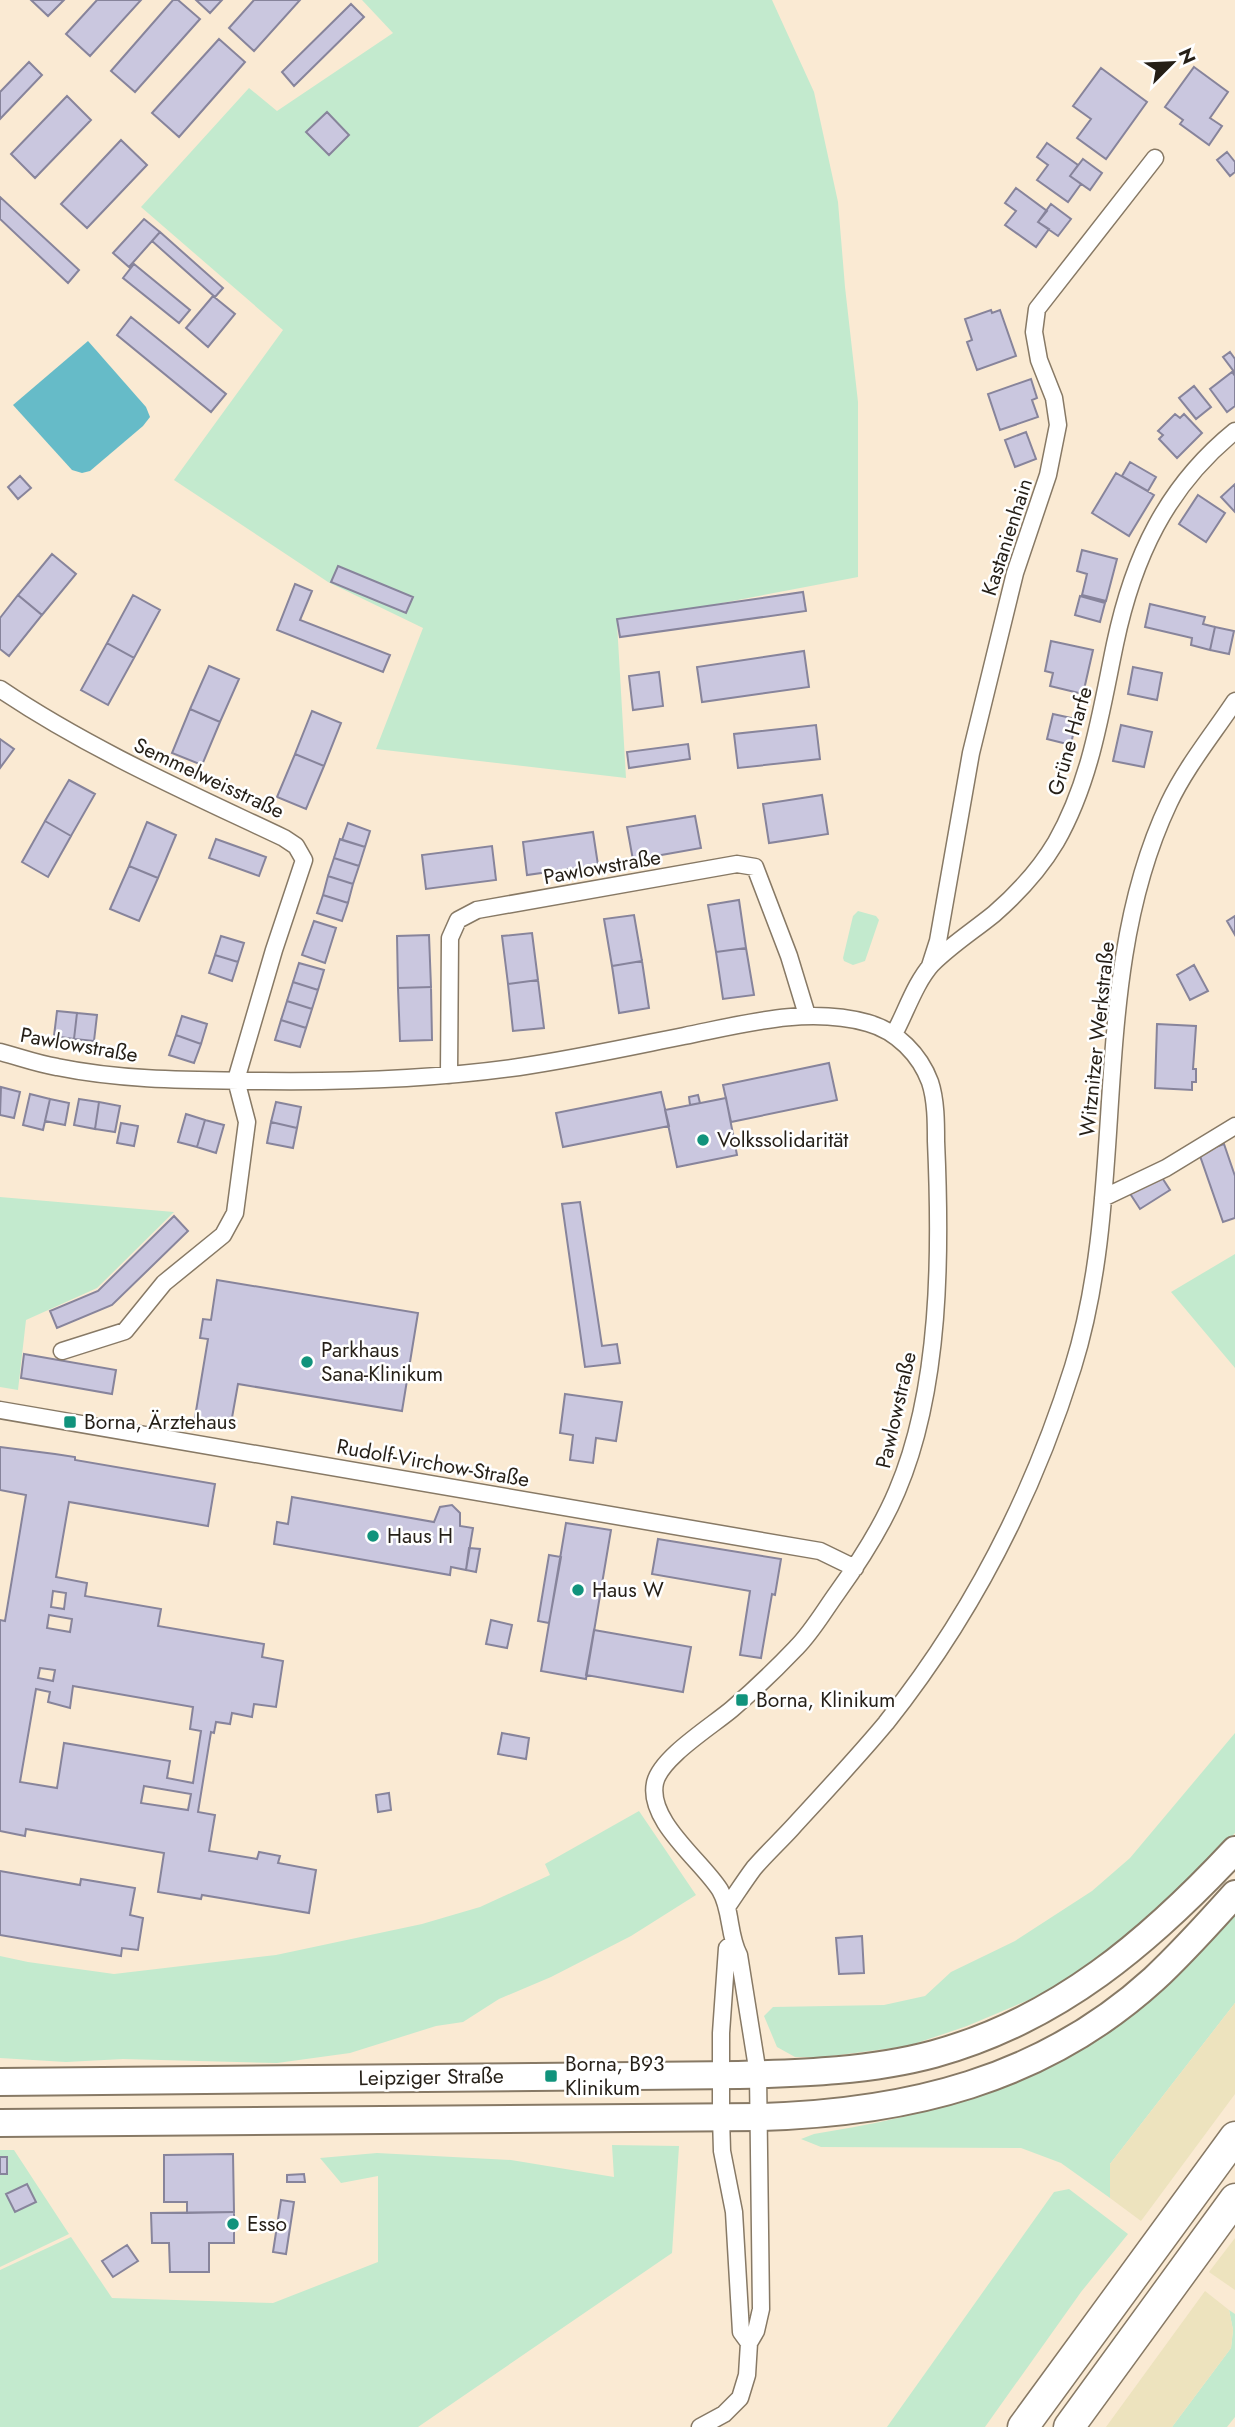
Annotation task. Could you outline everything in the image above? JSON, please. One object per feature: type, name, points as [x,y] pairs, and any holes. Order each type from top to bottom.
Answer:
[{"type":"highway","points":[[1023,2427],[1235,2137]]},
{"type":"highway","points":[[1069,2427],[1235,2199]]},
{"type":"main road","name":"Leipziger Straße","points":[[0,2082],[758,2074],[862,2067],[934,2054],[990,2035],[1068,1996],[1138,1944],[1193,1895],[1235,1850]]},
{"type":"main road","name":"Leipziger Straße","points":[[0,2123],[759,2117],[852,2112],[938,2096],[1000,2075],[1083,2033],[1153,1979],[1235,1894]]},
{"type":"street","name":"Kastanienhain","points":[[930,966],[938,941],[971,753],[1015,573],[1048,475],[1057,435],[1054,398],[1040,360],[1034,332],[1037,309],[1155,158]]},
{"type":"street","name":"Grüne Harfe","points":[[894,1034],[930,966],[964,935],[994,913],[1037,872],[1056,841],[1082,783],[1134,574],[1152,531],[1173,496],[1196,467],[1235,431]]},
{"type":"street","name":"Semmelweisstraße","points":[[0,689],[94,746],[296,846],[303,860],[236,1080]]},
{"type":"street","name":"Witznitzer Werkstraße","points":[[727,1907],[754,1868],[883,1726],[930,1666],[1003,1545],[1049,1440],[1074,1363],[1090,1298],[1103,1198],[1113,1044],[1139,890],[1170,801],[1235,701]]},
{"type":"street","name":"Pawlowstraße","points":[[449,1075],[450,938],[458,920],[477,910],[737,864],[755,867],[789,956],[807,1015]]},
{"type":"street","name":"Pawlowstraße","points":[[0,1052],[57,1068],[148,1078],[352,1082],[519,1067],[761,1020],[807,1015],[867,1023],[894,1034],[915,1055],[930,1084],[937,1160],[934,1327],[926,1388],[910,1456],[883,1521],[855,1568],[799,1645],[742,1700],[667,1762],[656,1777],[653,1788],[658,1808],[679,1842],[719,1888],[727,1907]]},
{"type":"street","points":[[62,1351],[125,1331],[164,1283],[223,1235],[234,1213],[247,1122],[236,1080]]},
{"type":"street","points":[[1103,1198],[1166,1168],[1235,1126]]},
{"type":"street","name":"Rudolf-Virchow-Straße","points":[[0,1410],[820,1551],[855,1568]]},
{"type":"street","points":[[700,2427],[724,2414],[740,2398],[747,2375],[749,2343],[756,2331],[761,2309],[758,2074],[739,1955],[733,1943],[727,1907]]},
{"type":"street","points":[[733,1943],[727,1948],[721,2033],[721,2117],[723,2158],[734,2212],[741,2332],[749,2343]]},
{"type":"green space","points":[[362,0],[772,0],[814,92],[838,202],[858,402],[858,577],[617,623],[626,778],[376,749],[423,628],[328,582],[174,480],[283,330],[141,207],[249,88],[277,111],[393,33]]},
{"type":"green space","points":[[858,911],[876,916],[879,920],[865,961],[853,965],[843,958],[853,916]]},
{"type":"green space","points":[[0,1197],[174,1212],[97,1288],[26,1320],[18,1390],[0,1387]]},
{"type":"green space","points":[[1235,1254],[1235,1368],[1171,1292]]},
{"type":"green space","points":[[1235,1733],[1235,1833],[1207,1865],[1140,1929],[1080,1972],[1031,1999],[967,2026],[908,2046],[824,2057],[795,2057],[777,2047],[764,2016],[773,2007],[884,2005],[925,1996],[951,1972],[1015,1941],[1092,1891],[1130,1858]]},
{"type":"green space","points":[[639,1811],[696,1895],[631,1936],[551,1977],[499,1999],[463,2022],[436,2026],[350,2053],[277,2063],[123,2059],[66,2062],[0,2058],[0,1956],[114,1974],[276,1955],[422,1924],[480,1907],[550,1875],[545,1864]]},
{"type":"green space","points":[[1235,1909],[1235,2003],[1110,2164],[1110,2198],[1061,2163],[1021,2148],[821,2147],[801,2139],[939,2108],[1020,2080],[1058,2062],[1095,2041],[1144,2004]]},
{"type":"green space","points":[[612,2145],[679,2146],[672,2253],[418,2427],[0,2427],[0,2270],[71,2237],[112,2298],[273,2303],[378,2262],[378,2176],[341,2183],[320,2158],[377,2153],[511,2160],[614,2177]]},
{"type":"green space","points":[[0,2150],[14,2150],[69,2234],[0,2267]]},
{"type":"green space","points":[[1069,2189],[1128,2234],[1081,2292],[985,2427],[887,2427],[1054,2192]]},
{"type":"green space","points":[[1229,2310],[1235,2314],[1235,2417],[1227,2427],[1172,2427],[1231,2348],[1233,2330]]},
{"type":"sand","points":[[1235,2003],[1235,2094],[1141,2221],[1110,2198],[1110,2164]]},
{"type":"sand","points":[[1235,2238],[1235,2290],[1209,2272]]},
{"type":"sand","points":[[1205,2291],[1229,2310],[1233,2330],[1231,2348],[1172,2427],[1106,2427]]},
{"type":"water","points":[[88,341],[146,407],[150,417],[90,471],[82,473],[72,470],[13,405]]},
{"type":"building","points":[[31,0],[64,0],[48,16]]},
{"type":"building","points":[[97,0],[141,0],[90,56],[66,34]]},
{"type":"building","points":[[173,0],[178,0],[200,19],[135,92],[111,71]]},
{"type":"building","points":[[196,0],[222,0],[210,13]]},
{"type":"building","points":[[254,0],[300,0],[254,51],[229,28]]},
{"type":"building","points":[[351,4],[364,17],[294,86],[282,72]]},
{"type":"building","points":[[219,39],[245,62],[179,137],[152,113]]},
{"type":"building","points":[[29,62],[42,75],[0,119],[0,92]]},
{"type":"building","points":[[1194,67],[1228,92],[1210,118],[1222,126],[1209,145],[1180,124],[1183,120],[1165,107]]},
{"type":"building","points":[[1101,68],[1147,102],[1106,159],[1077,138],[1091,119],[1073,106]]},
{"type":"building","points":[[67,96],[91,120],[35,178],[11,154]]},
{"type":"building","points":[[327,112],[349,135],[329,155],[306,132]]},
{"type":"building","points":[[121,140],[147,165],[87,228],[61,204]]},
{"type":"building","points":[[1047,143],[1078,165],[1070,176],[1081,184],[1068,202],[1037,180],[1048,165],[1037,157]]},
{"type":"building","points":[[1227,152],[1235,162],[1235,172],[1230,176],[1217,160]]},
{"type":"building","points":[[1083,159],[1102,173],[1090,190],[1070,176]]},
{"type":"building","points":[[1016,188],[1047,211],[1038,222],[1049,229],[1036,247],[1005,225],[1016,211],[1005,203]]},
{"type":"building","points":[[0,197],[79,270],[68,283],[0,219]]},
{"type":"building","points":[[1051,204],[1071,219],[1058,236],[1038,222]]},
{"type":"building","points":[[144,219],[160,232],[129,267],[113,253]]},
{"type":"building","points":[[160,232],[223,288],[215,297],[152,241]]},
{"type":"building","points":[[134,264],[190,310],[179,323],[123,278]]},
{"type":"building","points":[[213,296],[235,314],[208,347],[186,328]]},
{"type":"building","points":[[991,310],[992,313],[1000,310],[1016,356],[977,370],[967,342],[972,340],[965,319]]},
{"type":"building","points":[[131,317],[226,394],[211,412],[117,335]]},
{"type":"building","points":[[1230,352],[1235,359],[1235,373],[1223,357]]},
{"type":"building","points":[[1232,372],[1235,376],[1235,406],[1227,412],[1210,389]]},
{"type":"building","points":[[1031,379],[1037,398],[1032,400],[1038,417],[1000,430],[988,394]]},
{"type":"building","points":[[1194,386],[1211,407],[1196,419],[1179,398]]},
{"type":"building","points":[[1175,414],[1180,418],[1184,414],[1202,433],[1177,458],[1159,439],[1163,435],[1158,431]]},
{"type":"building","points":[[1026,432],[1036,459],[1015,467],[1005,440]]},
{"type":"building","points":[[1130,462],[1156,477],[1148,491],[1122,476]]},
{"type":"building","points":[[1116,473],[1154,495],[1129,536],[1092,513]]},
{"type":"building","points":[[20,476],[31,488],[18,499],[8,487]]},
{"type":"building","points":[[1235,484],[1235,512],[1221,497]]},
{"type":"building","points":[[1198,495],[1225,513],[1206,542],[1179,524]]},
{"type":"building","points":[[1082,550],[1117,559],[1106,601],[1082,595],[1087,574],[1077,571]]},
{"type":"building","points":[[52,554],[76,574],[42,615],[18,595]]},
{"type":"building","points":[[338,566],[413,597],[406,613],[331,582]]},
{"type":"building","points":[[295,584],[312,591],[300,620],[390,655],[383,672],[277,630]]},
{"type":"building","points":[[803,592],[806,611],[620,637],[617,619]]},
{"type":"building","points":[[18,595],[42,615],[9,656],[0,649],[0,618]]},
{"type":"building","points":[[133,595],[160,610],[134,658],[107,643]]},
{"type":"building","points":[[1080,596],[1105,603],[1100,622],[1075,615]]},
{"type":"building","points":[[1150,604],[1205,617],[1203,624],[1215,627],[1210,650],[1191,645],[1192,638],[1145,627]]},
{"type":"building","points":[[1215,627],[1234,631],[1229,654],[1210,650]]},
{"type":"building","points":[[1051,641],[1093,650],[1083,694],[1050,686],[1053,673],[1045,671]]},
{"type":"building","points":[[107,643],[134,658],[108,705],[81,690]]},
{"type":"building","points":[[804,651],[809,687],[702,702],[697,667]]},
{"type":"building","points":[[209,666],[239,679],[220,722],[190,709]]},
{"type":"building","points":[[1133,667],[1162,673],[1157,700],[1128,694]]},
{"type":"building","points":[[659,672],[663,706],[633,710],[629,676]]},
{"type":"building","points":[[190,709],[220,722],[202,765],[172,753]]},
{"type":"building","points":[[312,711],[341,723],[324,766],[295,754]]},
{"type":"building","points":[[1053,714],[1076,719],[1071,745],[1047,739]]},
{"type":"building","points":[[816,725],[820,759],[738,768],[734,734]]},
{"type":"building","points":[[1121,725],[1152,732],[1144,767],[1113,761]]},
{"type":"building","points":[[0,739],[14,749],[0,768]]},
{"type":"building","points":[[688,744],[690,759],[629,768],[627,752]]},
{"type":"building","points":[[295,754],[324,766],[306,809],[277,797]]},
{"type":"building","points":[[69,780],[95,794],[71,836],[45,821]]},
{"type":"building","points":[[822,795],[828,834],[769,843],[763,804]]},
{"type":"building","points":[[695,816],[701,848],[633,860],[627,827]]},
{"type":"building","points":[[45,821],[71,836],[48,877],[22,862]]},
{"type":"building","points":[[147,822],[176,835],[158,878],[129,866]]},
{"type":"building","points":[[348,823],[370,831],[365,847],[342,840]]},
{"type":"building","points":[[593,832],[598,865],[527,875],[523,842]]},
{"type":"building","points":[[216,839],[266,857],[259,876],[209,858]]},
{"type":"building","points":[[340,839],[365,847],[359,866],[334,858]]},
{"type":"building","points":[[492,846],[496,880],[426,889],[422,855]]},
{"type":"building","points":[[334,858],[359,866],[353,884],[328,876]]},
{"type":"building","points":[[129,866],[158,878],[139,921],[110,909]]},
{"type":"building","points":[[328,876],[353,884],[348,903],[323,895]]},
{"type":"building","points":[[323,895],[348,903],[342,921],[317,913]]},
{"type":"building","points":[[739,900],[746,948],[716,952],[708,905]]},
{"type":"building","points":[[634,915],[642,961],[612,966],[604,919]]},
{"type":"building","points":[[1235,916],[1235,935],[1227,921]]},
{"type":"building","points":[[314,921],[336,928],[325,963],[302,955]]},
{"type":"building","points":[[532,933],[538,980],[508,984],[502,936]]},
{"type":"building","points":[[429,935],[431,987],[398,988],[397,936]]},
{"type":"building","points":[[221,936],[244,943],[238,962],[215,955]]},
{"type":"building","points":[[746,948],[754,995],[723,999],[716,952]]},
{"type":"building","points":[[215,955],[238,962],[232,981],[209,973]]},
{"type":"building","points":[[642,961],[649,1008],[619,1013],[612,966]]},
{"type":"building","points":[[299,963],[324,970],[318,990],[293,982]]},
{"type":"building","points":[[1194,965],[1208,991],[1190,1000],[1177,975]]},
{"type":"building","points":[[538,980],[544,1028],[513,1031],[508,984]]},
{"type":"building","points":[[293,982],[318,990],[312,1009],[287,1001]]},
{"type":"building","points":[[431,987],[432,1040],[400,1041],[398,988]]},
{"type":"building","points":[[287,1001],[312,1009],[306,1028],[281,1020]]},
{"type":"building","points":[[57,1011],[77,1013],[74,1039],[54,1036]]},
{"type":"building","points":[[77,1013],[97,1015],[94,1041],[74,1039]]},
{"type":"building","points":[[182,1016],[207,1024],[201,1044],[176,1035]]},
{"type":"building","points":[[281,1020],[306,1028],[300,1047],[275,1040]]},
{"type":"building","points":[[1157,1024],[1196,1026],[1193,1069],[1196,1069],[1196,1082],[1192,1082],[1192,1090],[1155,1088]]},
{"type":"building","points":[[176,1035],[201,1044],[194,1063],[169,1055]]},
{"type":"building","points":[[829,1063],[837,1100],[731,1122],[723,1085]]},
{"type":"building","points":[[1,1087],[20,1092],[14,1118],[0,1115]]},
{"type":"building","points":[[661,1092],[669,1126],[563,1147],[556,1113]]},
{"type":"building","points":[[30,1094],[50,1099],[43,1130],[23,1125]]},
{"type":"building","points":[[698,1095],[700,1103],[690,1105],[689,1097]]},
{"type":"building","name":"Volkssolidarität","points":[[726,1098],[737,1155],[677,1167],[665,1110]]},
{"type":"building","points":[[50,1099],[69,1103],[65,1125],[45,1121]]},
{"type":"building","points":[[79,1099],[99,1102],[95,1129],[74,1125]]},
{"type":"building","points":[[99,1102],[120,1106],[115,1132],[95,1129]]},
{"type":"building","points":[[276,1102],[301,1107],[297,1128],[271,1122]]},
{"type":"building","points":[[186,1114],[205,1120],[197,1147],[178,1142]]},
{"type":"building","points":[[205,1120],[224,1125],[216,1153],[197,1147]]},
{"type":"building","points":[[271,1122],[297,1128],[293,1148],[267,1143]]},
{"type":"building","points":[[121,1123],[138,1126],[134,1146],[117,1143]]},
{"type":"building","points":[[1224,1144],[1235,1176],[1235,1218],[1223,1222],[1199,1153]]},
{"type":"building","points":[[1159,1173],[1170,1190],[1140,1209],[1129,1192]]},
{"type":"building","points":[[580,1202],[602,1346],[617,1344],[620,1363],[585,1367],[562,1204]]},
{"type":"building","points":[[174,1216],[188,1231],[112,1305],[57,1328],[50,1311],[98,1291]]},
{"type":"building","name":"Parkhaus Sana-Klinikum","points":[[217,1280],[418,1313],[402,1411],[238,1384],[230,1429],[194,1423],[208,1339],[200,1338],[203,1319],[211,1320]]},
{"type":"building","points":[[24,1354],[116,1370],[112,1394],[21,1378]]},
{"type":"building","points":[[565,1394],[622,1402],[616,1441],[596,1438],[593,1463],[570,1460],[573,1435],[560,1433]]},
{"type":"building","points":[[0,1447],[75,1457],[75,1460],[215,1484],[208,1526],[69,1502],[56,1577],[87,1583],[85,1596],[161,1609],[158,1626],[264,1644],[262,1657],[283,1661],[276,1707],[254,1704],[252,1717],[232,1713],[230,1724],[216,1722],[214,1733],[211,1732],[198,1812],[215,1815],[209,1851],[257,1859],[259,1852],[280,1856],[278,1863],[316,1870],[309,1913],[202,1895],[201,1899],[158,1892],[164,1853],[26,1829],[25,1836],[0,1831],[0,1620],[5,1621],[26,1495],[0,1490]],"holes":[[[53,1591],[66,1593],[64,1609],[51,1607]],[[49,1615],[72,1619],[70,1632],[47,1628]],[[40,1668],[55,1670],[53,1681],[38,1678]],[[73,1686],[193,1707],[190,1729],[201,1731],[193,1783],[167,1778],[170,1761],[64,1743],[57,1788],[20,1782],[36,1689],[50,1692],[48,1702],[70,1708]],[[144,1786],[191,1794],[188,1810],[141,1803]]]},
{"type":"building","name":"Haus H","points":[[292,1497],[434,1522],[440,1507],[452,1505],[460,1513],[460,1526],[473,1528],[466,1570],[451,1567],[450,1575],[274,1544],[277,1522],[288,1524]]},
{"type":"building","name":"Haus W","points":[[566,1523],[611,1530],[586,1679],[541,1671]]},
{"type":"building","points":[[658,1539],[781,1559],[761,1658],[740,1655],[750,1591],[652,1574]]},
{"type":"building","points":[[469,1548],[480,1549],[476,1572],[466,1570]]},
{"type":"building","points":[[549,1555],[561,1557],[549,1623],[538,1621]]},
{"type":"building","points":[[491,1620],[512,1625],[507,1648],[486,1644]]},
{"type":"building","points":[[594,1630],[691,1647],[683,1692],[586,1675]]},
{"type":"building","points":[[502,1733],[529,1738],[526,1759],[498,1754]]},
{"type":"building","points":[[389,1793],[391,1810],[378,1812],[376,1795]]},
{"type":"building","points":[[0,1871],[80,1885],[81,1879],[135,1888],[130,1915],[143,1918],[138,1950],[122,1948],[121,1956],[0,1935]]},
{"type":"building","points":[[862,1936],[864,1973],[839,1974],[836,1938]]},
{"type":"building","points":[[233,2154],[234,2212],[187,2213],[187,2202],[164,2202],[164,2155]]},
{"type":"building","points":[[0,2157],[7,2157],[7,2174],[0,2174]]},
{"type":"building","points":[[304,2174],[305,2182],[287,2182],[287,2175]]},
{"type":"building","points":[[27,2184],[36,2202],[15,2212],[6,2194]]},
{"type":"building","points":[[281,2200],[294,2202],[286,2254],[273,2252]]},
{"type":"building","points":[[234,2212],[234,2243],[209,2243],[209,2272],[170,2272],[169,2243],[152,2243],[151,2213]]},
{"type":"building","points":[[127,2245],[138,2261],[113,2277],[102,2261]]},
{"type":"place","name":"Volkssolidarität","points":[[703,1140]]},
{"type":"place","name":"Parkhaus Sana-Klinikum","points":[[307,1362]]},
{"type":"place","name":"Borna, Ärztehaus","points":[[70,1422]]},
{"type":"place","name":"Haus H","points":[[373,1536]]},
{"type":"place","name":"Haus W","points":[[578,1590]]},
{"type":"place","name":"Borna, Klinikum","points":[[742,1700]]},
{"type":"place","name":"Borna, B93 Klinikum","points":[[551,2076]]},
{"type":"place","name":"Esso","points":[[233,2224]]}]
